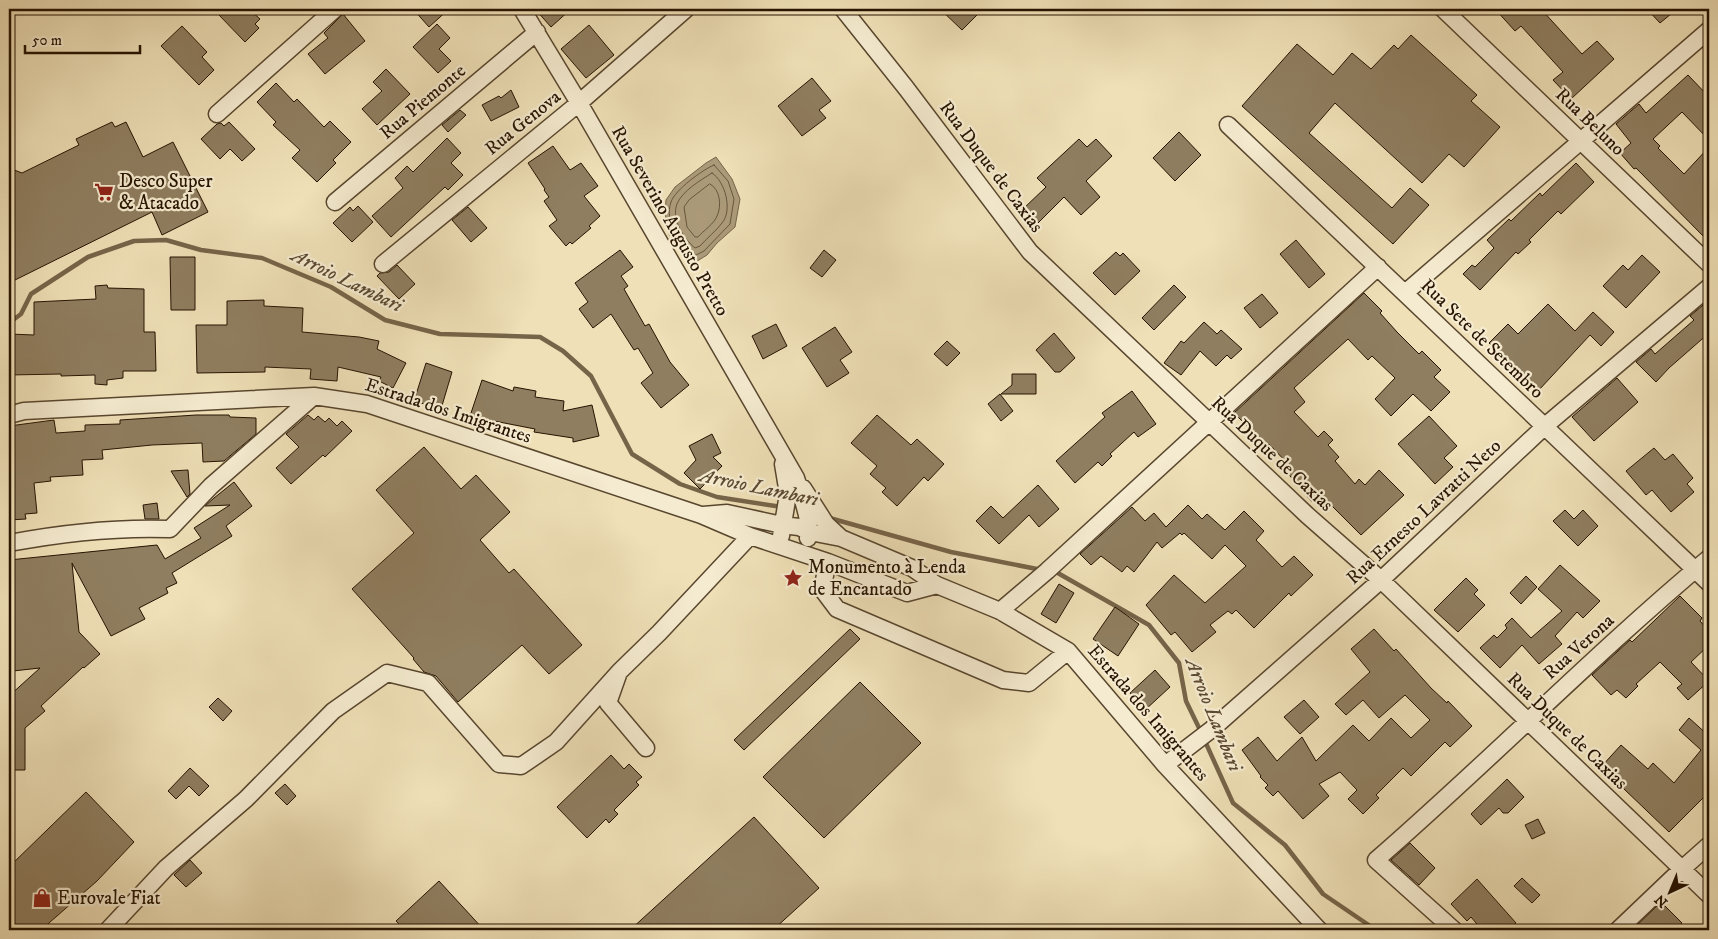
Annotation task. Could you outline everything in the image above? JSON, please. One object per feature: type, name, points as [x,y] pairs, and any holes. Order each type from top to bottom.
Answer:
[{"type":"street","points":[[217,114],[335,9]]},
{"type":"street","name":"Rua Severino Augusto Pretto","points":[[522,9],[579,103],[796,478],[808,502]]},
{"type":"street","name":"Rua Genova","points":[[383,264],[579,103],[686,9]]},
{"type":"street","name":"Rua Duque de Caxias","points":[[843,9],[912,96],[1030,252],[1307,515],[1381,580],[1709,895]]},
{"type":"street","name":"Rua Beluno","points":[[1443,9],[1709,264]]},
{"type":"street","points":[[1405,293],[1709,30]]},
{"type":"street","name":"Rua Piemonte","points":[[336,202],[537,32]]},
{"type":"street","name":"Rua Sete de Setembro","points":[[1228,125],[1709,583]]},
{"type":"street","points":[[1000,611],[1047,571],[1208,421],[1378,267]]},
{"type":"street","name":"Rua Ernesto Lavratti Neto","points":[[1165,764],[1212,730],[1381,580],[1545,426],[1709,287]]},
{"type":"street","points":[[9,543],[89,531],[148,528],[170,529],[211,486],[314,396]]},
{"type":"street","name":"Estrada dos Imigrantes","points":[[14,410],[314,396],[368,404],[701,515],[750,536],[828,562],[907,593],[937,584]]},
{"type":"street","name":"Rua Severino Augusto Pretto","points":[[779,546],[788,494],[782,454]]},
{"type":"street","points":[[808,502],[826,524],[841,538]]},
{"type":"street","points":[[802,553],[809,529],[808,502]]},
{"type":"street","name":"Estrada dos Imigrantes","points":[[701,515],[727,513],[783,522],[841,538],[912,568],[937,584],[1000,611],[1068,651],[1165,764],[1320,930]]},
{"type":"street","points":[[108,930],[166,868],[246,799],[333,711],[387,673],[428,683],[499,764],[522,766],[556,742],[619,672],[659,633],[750,536]]},
{"type":"street","name":"Rua Verona","points":[[1454,930],[1376,860],[1527,721],[1709,558]]},
{"type":"street","points":[[828,562],[822,589],[837,609],[1003,680],[1029,683],[1068,651]]},
{"type":"street","points":[[619,672],[608,703],[646,748]]},
{"type":"street","points":[[1618,930],[1709,845]]},
{"type":"water","points":[[716,157],[732,179],[740,199],[735,227],[707,255],[694,263],[669,235],[665,213],[666,200],[675,187]]},
{"type":"building","points":[[225,9],[249,9],[260,19],[255,24],[259,28],[245,42],[219,15]]},
{"type":"building","points":[[413,9],[449,9],[429,27]]},
{"type":"building","points":[[535,9],[571,9],[551,27]]},
{"type":"building","points":[[940,9],[983,9],[962,30]]},
{"type":"building","points":[[1495,9],[1529,9],[1534,15],[1541,9],[1582,54],[1597,41],[1614,59],[1571,99],[1553,80],[1563,72],[1521,26],[1515,31]]},
{"type":"building","points":[[1647,9],[1677,9],[1660,23]]},
{"type":"building","points":[[343,14],[365,41],[325,74],[308,54],[328,38],[324,33]]},
{"type":"building","points":[[437,24],[450,38],[439,49],[451,61],[438,73],[413,47]]},
{"type":"building","points":[[589,25],[614,55],[586,78],[561,49]]},
{"type":"building","points":[[182,26],[207,52],[202,57],[214,70],[199,85],[161,46]]},
{"type":"building","points":[[1411,35],[1477,95],[1471,101],[1500,127],[1464,167],[1449,154],[1422,183],[1335,103],[1309,133],[1392,208],[1410,188],[1429,205],[1393,244],[1242,106],[1297,44],[1333,75],[1352,53],[1371,69],[1394,45],[1398,49]]},
{"type":"building","points":[[386,69],[410,94],[377,125],[362,109],[382,91],[373,82]]},
{"type":"building","points":[[1688,75],[1709,97],[1709,140],[1682,112],[1653,139],[1660,146],[1658,148],[1684,174],[1709,147],[1709,242],[1620,153],[1631,143],[1616,124],[1639,104],[1646,113]]},
{"type":"building","points":[[812,78],[831,101],[819,110],[826,118],[802,136],[778,106]]},
{"type":"building","points":[[276,83],[294,102],[297,99],[324,127],[330,121],[351,142],[333,160],[336,163],[317,182],[292,158],[300,150],[273,125],[276,122],[257,102]]},
{"type":"building","points":[[511,90],[519,107],[491,121],[482,105],[499,96],[501,98]]},
{"type":"building","points":[[460,110],[466,115],[448,132],[442,125]]},
{"type":"building","name":"Desco Super & Atacado","points":[[112,122],[115,127],[126,122],[143,157],[173,142],[208,212],[162,235],[152,212],[9,283],[9,168],[22,173],[79,145],[76,139]]},
{"type":"building","points":[[229,122],[255,149],[242,161],[230,149],[220,159],[201,139],[217,124],[221,123],[224,126]]},
{"type":"building","points":[[1179,132],[1201,155],[1175,181],[1153,158]]},
{"type":"building","points":[[447,138],[461,153],[451,163],[463,175],[448,190],[445,187],[391,237],[372,216],[403,188],[395,178],[407,166],[413,172]]},
{"type":"building","points":[[1079,139],[1087,147],[1096,139],[1112,156],[1086,181],[1100,197],[1081,215],[1064,197],[1036,225],[1022,210],[1046,187],[1037,178]]},
{"type":"building","points":[[553,146],[570,170],[581,163],[598,186],[584,196],[600,216],[589,226],[591,228],[572,244],[570,242],[566,246],[549,226],[557,220],[544,201],[549,197],[545,189],[528,163]]},
{"type":"building","points":[[1576,163],[1594,182],[1561,214],[1558,211],[1529,240],[1531,242],[1518,254],[1516,252],[1480,290],[1463,274],[1472,265],[1475,267],[1494,248],[1487,240],[1509,219],[1511,221],[1540,193],[1542,196]]},
{"type":"building","points":[[358,206],[373,222],[352,242],[333,223],[350,207],[353,211]]},
{"type":"building","points":[[468,207],[487,228],[471,242],[452,220]]},
{"type":"building","points":[[1296,240],[1325,274],[1309,288],[1280,254]]},
{"type":"building","points":[[620,250],[633,267],[621,276],[628,286],[624,289],[645,326],[649,324],[670,362],[689,385],[661,408],[641,383],[653,373],[638,348],[634,350],[611,314],[593,328],[579,309],[588,302],[575,283]]},
{"type":"building","points":[[824,250],[836,260],[822,277],[810,268]]},
{"type":"building","points":[[1116,252],[1120,256],[1123,253],[1140,271],[1115,295],[1093,273]]},
{"type":"building","points":[[1642,255],[1660,272],[1626,308],[1603,286],[1623,265],[1628,270]]},
{"type":"building","points":[[170,257],[195,257],[195,310],[171,310]]},
{"type":"building","points":[[397,265],[415,284],[399,299],[377,276],[380,273],[389,272]]},
{"type":"building","points":[[107,285],[108,288],[144,289],[144,332],[155,332],[156,371],[123,371],[123,378],[107,380],[107,385],[95,384],[95,375],[9,375],[9,334],[34,335],[34,302],[96,299],[95,286]]},
{"type":"building","points":[[1174,285],[1186,297],[1154,330],[1142,318]]},
{"type":"building","points":[[1364,293],[1382,311],[1380,313],[1397,332],[1419,354],[1422,351],[1441,370],[1434,377],[1450,392],[1431,411],[1413,394],[1391,416],[1375,399],[1395,378],[1372,356],[1368,360],[1348,339],[1294,388],[1305,402],[1294,412],[1318,437],[1324,431],[1333,440],[1328,445],[1339,457],[1335,461],[1355,484],[1359,479],[1365,485],[1379,470],[1404,495],[1361,535],[1328,502],[1323,506],[1316,498],[1312,502],[1285,470],[1289,465],[1269,444],[1267,446],[1234,413]]},
{"type":"building","points":[[1262,294],[1278,313],[1260,328],[1244,308]]},
{"type":"building","points":[[264,300],[264,306],[303,308],[302,332],[359,337],[379,341],[377,349],[406,363],[393,388],[379,381],[381,377],[338,367],[337,381],[310,379],[311,369],[265,367],[265,372],[197,373],[196,325],[227,325],[227,301]]},
{"type":"building","points":[[1709,300],[1709,333],[1656,382],[1636,362],[1651,349],[1655,354],[1694,320],[1690,316]]},
{"type":"building","points":[[1548,304],[1575,331],[1593,312],[1614,332],[1601,346],[1590,335],[1538,391],[1489,343],[1508,324],[1518,334]]},
{"type":"building","points":[[1204,322],[1217,334],[1221,330],[1242,349],[1231,359],[1227,355],[1216,366],[1200,351],[1181,375],[1164,363],[1181,341],[1184,343]]},
{"type":"building","points":[[776,324],[787,346],[763,359],[752,336]]},
{"type":"building","points":[[835,327],[852,352],[840,360],[849,373],[827,387],[802,348]]},
{"type":"building","points":[[1054,333],[1075,358],[1060,372],[1055,372],[1036,350]]},
{"type":"building","points":[[947,341],[960,353],[947,366],[934,354]]},
{"type":"building","points":[[426,363],[452,372],[441,409],[414,401]]},
{"type":"building","points":[[1012,374],[1036,374],[1036,394],[1001,394],[1012,385]]},
{"type":"building","points":[[1617,378],[1638,402],[1594,441],[1572,417]]},
{"type":"building","points":[[482,380],[513,391],[514,387],[536,391],[535,397],[564,401],[563,411],[592,405],[599,436],[573,442],[573,438],[534,432],[535,429],[489,420],[488,423],[470,416]]},
{"type":"building","points":[[1132,391],[1156,424],[1138,437],[1134,432],[1110,454],[1112,456],[1102,466],[1098,462],[1075,483],[1056,461],[1105,417],[1102,413]]},
{"type":"building","points":[[1000,394],[1013,411],[1001,421],[988,404]]},
{"type":"building","points":[[196,415],[229,415],[230,417],[256,418],[256,434],[224,461],[203,462],[202,443],[102,450],[103,459],[82,460],[83,475],[50,477],[51,481],[34,483],[37,513],[25,514],[26,519],[9,520],[9,426],[54,420],[56,433],[85,431],[85,425],[120,424],[120,420]]},
{"type":"building","points":[[308,415],[314,420],[318,416],[325,422],[329,418],[337,426],[342,421],[352,431],[325,457],[323,455],[291,484],[276,468],[299,447],[286,434]]},
{"type":"building","points":[[877,415],[911,445],[917,439],[944,464],[928,481],[924,477],[897,506],[882,492],[886,488],[870,474],[877,466],[851,443]]},
{"type":"building","points":[[1429,416],[1457,446],[1444,458],[1453,467],[1435,484],[1398,444]]},
{"type":"building","points":[[712,434],[721,453],[713,457],[722,466],[700,489],[684,473],[696,460],[689,446]]},
{"type":"building","points":[[424,447],[461,489],[476,475],[510,512],[480,540],[509,573],[514,569],[582,645],[549,674],[522,645],[458,702],[436,676],[424,672],[414,658],[352,589],[414,533],[376,490]]},
{"type":"building","points":[[1654,448],[1665,460],[1673,454],[1693,478],[1687,484],[1694,492],[1671,512],[1652,490],[1646,495],[1626,471]]},
{"type":"building","points":[[188,470],[190,494],[187,497],[171,471]]},
{"type":"building","points":[[234,482],[252,506],[226,526],[232,536],[172,573],[177,583],[166,588],[168,593],[139,608],[145,619],[111,636],[72,563],[79,632],[100,654],[41,706],[45,711],[25,728],[25,770],[9,770],[9,696],[40,668],[13,671],[9,635],[9,560],[157,545],[165,559],[201,538],[194,528],[230,505],[205,506]]},
{"type":"building","points":[[1038,485],[1059,509],[1039,527],[1029,515],[999,544],[976,521],[991,506],[1003,518]]},
{"type":"building","points":[[157,503],[159,519],[145,519],[143,505]]},
{"type":"building","points":[[1188,505],[1202,519],[1207,514],[1225,530],[1244,511],[1264,531],[1256,540],[1282,567],[1294,556],[1313,575],[1291,596],[1289,593],[1254,628],[1236,610],[1232,614],[1228,611],[1210,625],[1216,632],[1192,652],[1175,632],[1171,635],[1146,605],[1174,575],[1205,603],[1246,566],[1225,545],[1212,559],[1184,533],[1182,535],[1180,533],[1162,548],[1157,542],[1134,572],[1127,566],[1122,572],[1101,556],[1091,565],[1080,554],[1132,507],[1145,521],[1154,513],[1166,527]]},
{"type":"building","points":[[1565,510],[1574,519],[1583,510],[1598,526],[1578,546],[1553,521]]},
{"type":"building","points":[[1560,565],[1600,601],[1583,618],[1577,612],[1555,636],[1562,644],[1539,664],[1522,645],[1500,668],[1480,648],[1494,635],[1497,638],[1507,628],[1505,625],[1512,618],[1531,638],[1562,611],[1538,589]]},
{"type":"building","points":[[1526,576],[1537,587],[1521,604],[1510,593]]},
{"type":"building","points":[[1466,578],[1478,590],[1474,594],[1485,605],[1458,632],[1434,610]]},
{"type":"building","points":[[1059,584],[1074,593],[1056,623],[1041,614]]},
{"type":"building","points":[[1680,596],[1702,618],[1700,621],[1709,631],[1709,645],[1691,662],[1709,681],[1688,700],[1677,688],[1682,684],[1660,662],[1636,684],[1638,686],[1626,698],[1617,690],[1611,695],[1592,675],[1630,640],[1632,642]]},
{"type":"building","points":[[1115,607],[1139,624],[1118,656],[1093,639]]},
{"type":"building","points":[[850,629],[860,639],[744,750],[734,740]]},
{"type":"building","points":[[1374,629],[1394,651],[1396,649],[1431,688],[1447,703],[1448,701],[1472,726],[1450,747],[1445,742],[1411,776],[1403,768],[1376,795],[1379,798],[1363,814],[1348,799],[1357,790],[1340,772],[1319,784],[1329,796],[1303,819],[1278,791],[1273,796],[1265,788],[1268,785],[1260,777],[1242,750],[1258,737],[1277,761],[1302,737],[1316,761],[1353,725],[1369,741],[1391,718],[1411,738],[1430,720],[1405,695],[1379,718],[1363,700],[1346,715],[1335,704],[1370,672],[1351,649]]},
{"type":"building","points":[[1155,670],[1170,687],[1145,710],[1130,693]]},
{"type":"building","points":[[860,682],[921,743],[824,838],[763,777]]},
{"type":"building","points":[[218,698],[232,711],[223,721],[209,707]]},
{"type":"building","points":[[1304,700],[1319,717],[1300,734],[1284,717]]},
{"type":"building","points":[[1689,718],[1709,736],[1709,780],[1703,788],[1708,793],[1669,832],[1601,767],[1621,745],[1648,769],[1653,763],[1674,783],[1701,750],[1679,730]]},
{"type":"building","points":[[611,755],[624,769],[629,764],[642,777],[636,782],[639,785],[614,810],[618,814],[609,823],[606,819],[587,838],[557,807]]},
{"type":"building","points":[[190,768],[209,786],[199,796],[189,786],[176,799],[168,791]]},
{"type":"building","points":[[1507,779],[1524,797],[1508,813],[1503,813],[1499,808],[1481,825],[1471,814]]},
{"type":"building","points":[[285,784],[296,796],[287,805],[275,793]]},
{"type":"building","points":[[86,792],[134,842],[97,881],[41,930],[9,930],[9,867]]},
{"type":"building","points":[[754,817],[819,888],[773,930],[630,930]]},
{"type":"building","points":[[1538,819],[1545,833],[1532,839],[1525,825]]},
{"type":"building","points":[[1410,843],[1435,868],[1419,885],[1391,860]]},
{"type":"building","points":[[190,860],[202,873],[186,887],[174,875]]},
{"type":"building","points":[[1522,878],[1540,895],[1532,903],[1514,886]]},
{"type":"building","points":[[1477,879],[1516,923],[1508,930],[1482,930],[1471,917],[1467,921],[1451,904]]},
{"type":"building","points":[[439,881],[484,930],[405,930],[396,921]]},
{"type":"building","points":[[1661,902],[1682,923],[1675,930],[1632,930]]},
{"type":"waterway","name":"Arroio Lambari","points":[[9,323],[21,314],[31,294],[88,257],[134,241],[166,240],[201,250],[262,258],[331,287],[385,320],[440,334],[540,337],[563,351],[591,376],[632,454],[680,484],[717,497],[782,507]]},
{"type":"waterway","name":"Arroio Lambari","points":[[826,517],[951,552],[1042,570]]},
{"type":"waterway","name":"Arroio Lambari","points":[[1052,572],[1056,572],[1149,625],[1179,663],[1186,701],[1201,732]]},
{"type":"waterway","name":"Arroio Lambari","points":[[1204,739],[1233,803],[1285,845],[1323,894],[1376,930]]},
{"type":"place","name":"Desco Super & Atacado","points":[[104,192]]},
{"type":"place","name":"Monumento à Lenda de Encantado","points":[[793,578]]},
{"type":"place","name":"Eurovale Fiat","points":[[42,898]]}]
